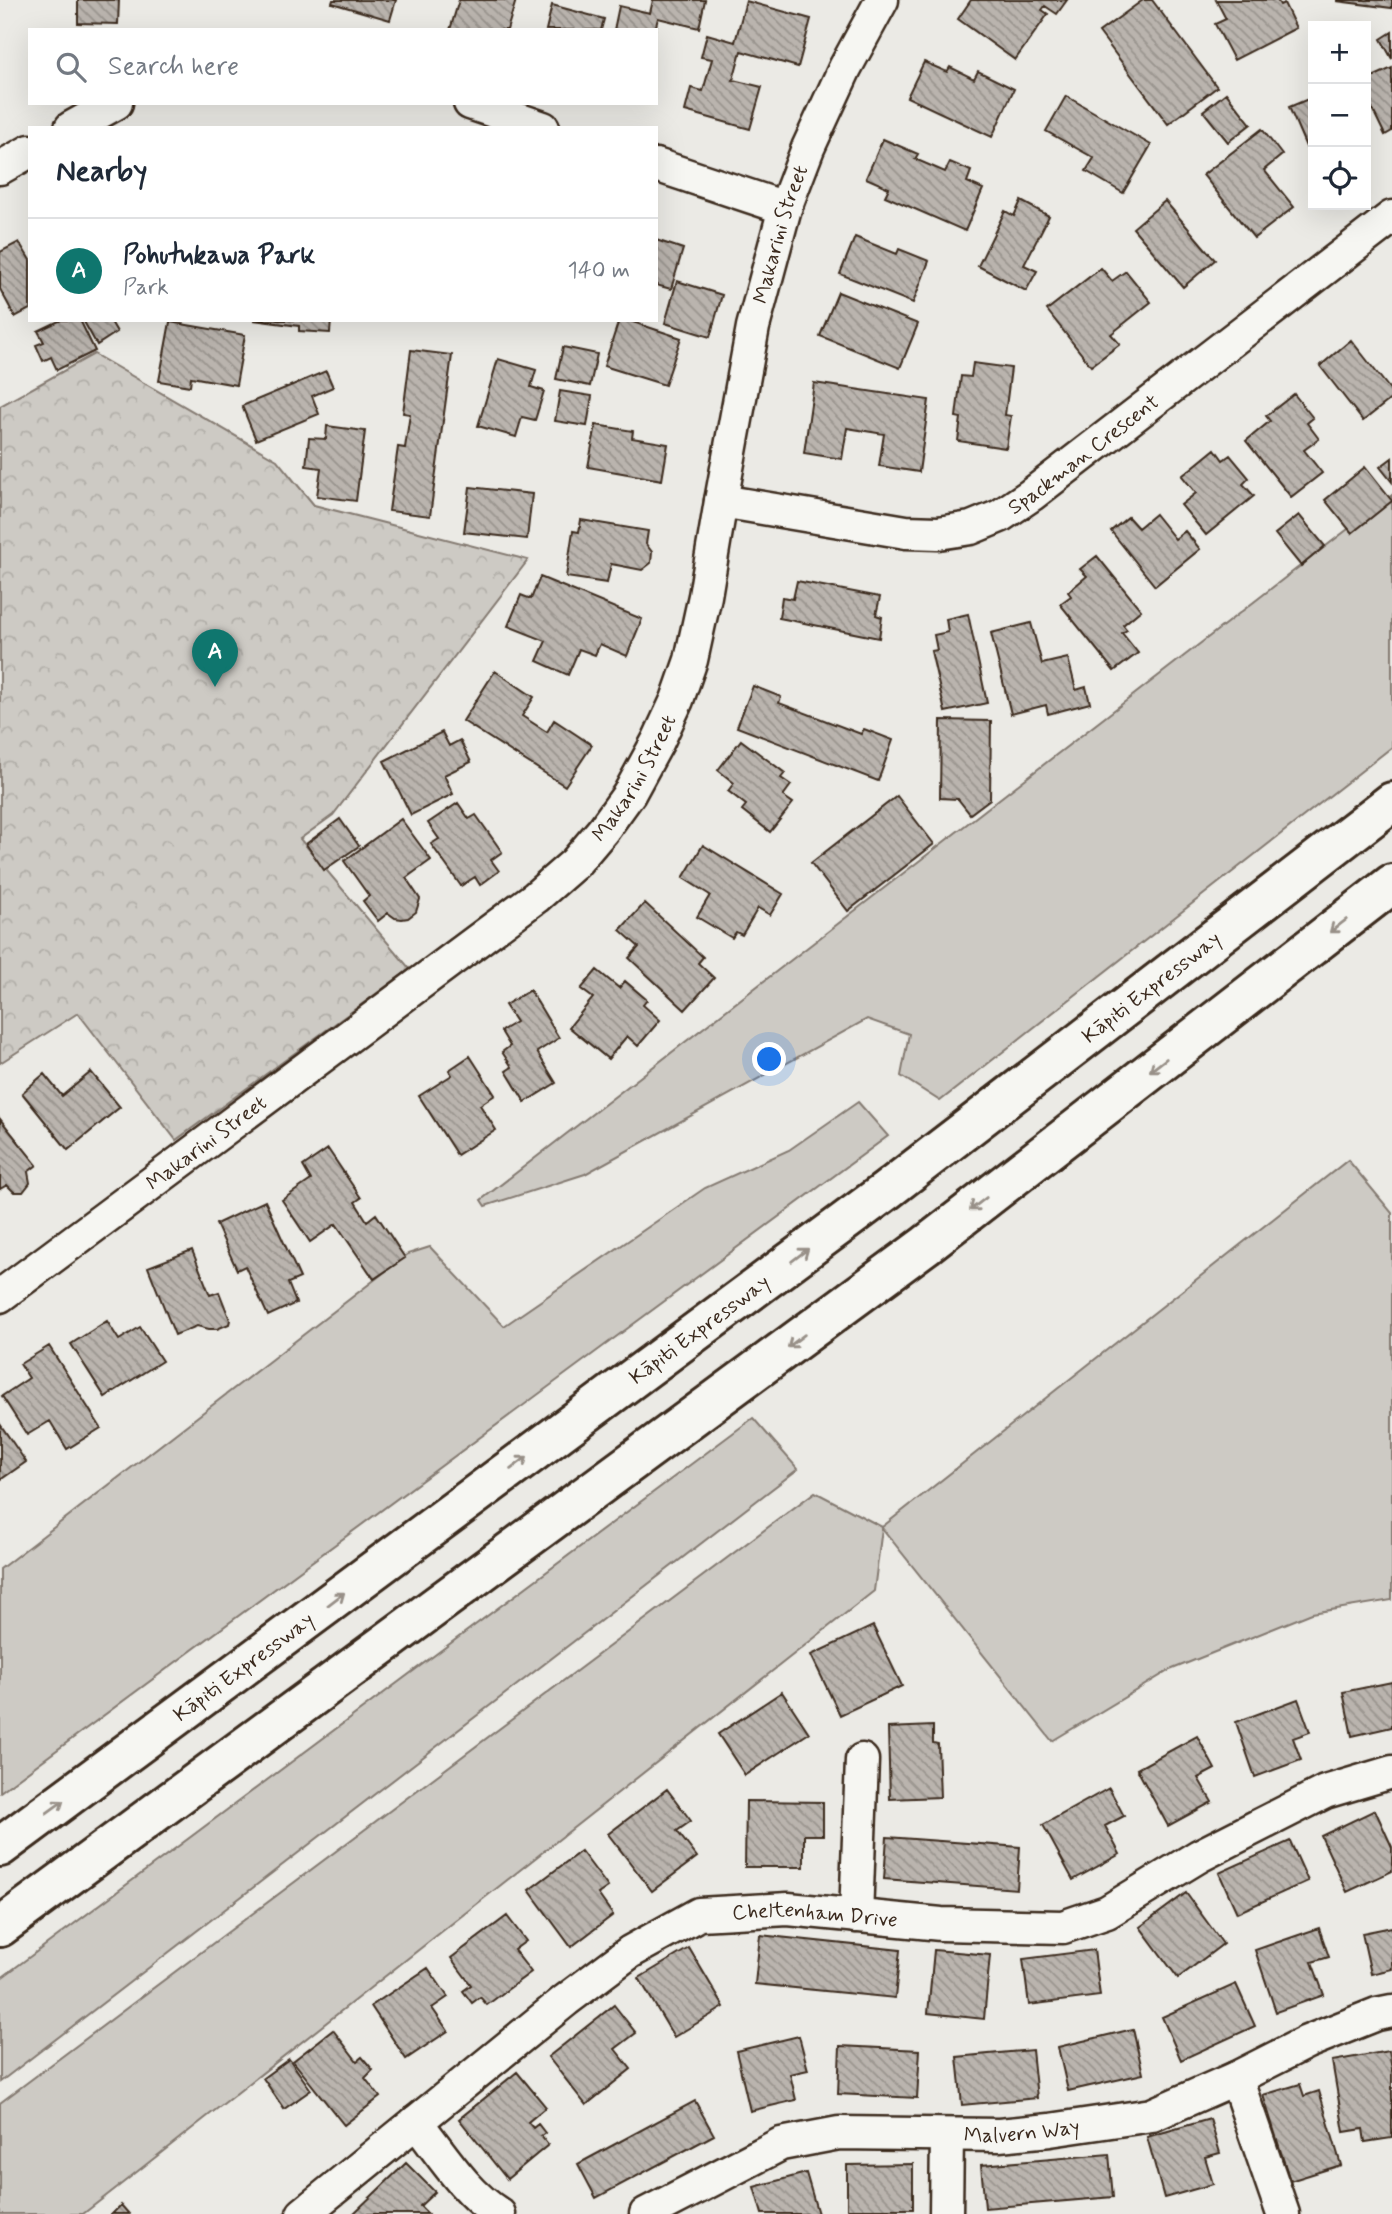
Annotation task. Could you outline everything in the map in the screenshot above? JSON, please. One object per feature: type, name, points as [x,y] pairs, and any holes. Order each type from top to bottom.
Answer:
[{"type":"highway","name":"Kāpiti Expressway","points":[[0,1847],[886,1191],[1392,802]]},
{"type":"highway","points":[[0,1927],[926,1245],[1392,884]]},
{"type":"street","name":"Makarini Street","points":[[0,1296],[536,897],[575,863],[629,794],[677,700],[691,660],[753,327],[785,208],[808,148],[845,68],[882,0]]},
{"type":"street","points":[[75,126],[112,105]]},
{"type":"street","points":[[476,105],[537,126]]},
{"type":"street","points":[[0,168],[28,152]]},
{"type":"street","points":[[658,166],[785,208]]},
{"type":"street","name":"Spackman Crescent","points":[[721,501],[917,532],[938,533],[971,528],[1000,516],[1031,495],[1392,217]]},
{"type":"street","points":[[856,1916],[862,1760]]},
{"type":"street","name":"Cheltenham Drive","points":[[303,2214],[566,2000],[630,1952],[699,1914],[788,1909],[940,1924],[1063,1927],[1107,1912],[1199,1856],[1325,1793],[1392,1772]]},
{"type":"street","name":"Malvern Way","points":[[646,2214],[781,2144],[839,2133],[1012,2134],[1152,2115],[1236,2078],[1307,2042],[1377,2014],[1392,2011]]},
{"type":"street","points":[[1236,2078],[1283,2214]]},
{"type":"street","points":[[416,2122],[465,2184],[489,2208],[499,2214]]},
{"type":"street","points":[[946,2214],[947,2135]]},
{"type":"green space","points":[[94,354],[277,460],[314,505],[528,560],[333,815],[300,839],[410,969],[176,1140],[78,1013],[0,1063],[0,406]]},
{"type":"green space","points":[[1392,495],[1392,747],[940,1101],[901,1076],[909,1034],[867,1019],[585,1174],[485,1206],[481,1200]]},
{"type":"green space","points":[[858,1102],[888,1136],[0,1792],[0,1569],[408,1254],[430,1247],[504,1326],[705,1188],[789,1150]]},
{"type":"green space","points":[[1348,1160],[1392,1213],[1392,1600],[1312,1613],[1170,1670],[1052,1741],[882,1528],[874,1591],[83,2214],[0,2214],[0,2103],[815,1492],[882,1527]]},
{"type":"green space","points":[[753,1418],[798,1469],[0,2082],[0,1979]]},
{"type":"building","points":[[78,0],[119,0],[118,24],[78,23]]},
{"type":"building","points":[[333,0],[396,0],[390,20],[332,3]]},
{"type":"building","points":[[459,0],[516,0],[508,28],[451,28]]},
{"type":"building","points":[[653,0],[705,0],[699,28],[658,18],[656,28],[614,28],[619,6],[650,13]]},
{"type":"building","points":[[971,0],[1067,0],[1057,14],[1045,6],[1042,10],[1048,14],[1015,60],[958,19]]},
{"type":"building","points":[[1143,0],[1152,0],[1217,87],[1168,124],[1099,32]]},
{"type":"building","points":[[1216,0],[1277,0],[1280,5],[1284,3],[1296,28],[1234,60],[1215,24],[1226,19]]},
{"type":"building","points":[[1337,0],[1392,0],[1392,8],[1337,1]]},
{"type":"building","points":[[746,1],[811,19],[798,67],[741,51],[733,80],[762,87],[750,129],[685,111],[691,88],[703,91],[712,59],[701,57],[707,34],[735,42]]},
{"type":"building","points":[[552,5],[604,19],[602,28],[546,28]]},
{"type":"building","points":[[1392,32],[1392,59],[1381,39]]},
{"type":"building","points":[[924,62],[947,72],[950,67],[974,79],[978,71],[1014,89],[992,137],[907,97]]},
{"type":"building","points":[[1392,68],[1392,131],[1385,135],[1371,106],[1371,78]]},
{"type":"building","points":[[1226,93],[1251,124],[1228,142],[1203,111]]},
{"type":"building","points":[[1066,96],[1151,145],[1123,193],[1086,171],[1094,158],[1046,131]]},
{"type":"building","points":[[1308,99],[1308,151],[1289,107]]},
{"type":"building","points":[[1262,129],[1282,155],[1264,170],[1294,207],[1254,238],[1203,175]]},
{"type":"building","points":[[883,139],[918,154],[915,159],[945,172],[950,162],[971,171],[967,182],[983,189],[965,231],[885,196],[889,188],[866,178]]},
{"type":"building","points":[[1021,201],[1049,216],[1024,265],[1037,271],[1026,291],[978,266],[1005,211],[1014,216]]},
{"type":"building","points":[[1165,201],[1215,260],[1183,287],[1133,228]]},
{"type":"building","points":[[855,237],[897,254],[899,249],[929,261],[913,303],[840,274]]},
{"type":"building","points":[[658,241],[683,249],[671,289],[658,286]]},
{"type":"building","points":[[19,242],[28,257],[28,310],[15,317],[0,289],[0,252]]},
{"type":"building","points":[[1101,268],[1112,281],[1126,271],[1151,302],[1111,334],[1120,344],[1091,366],[1047,310]]},
{"type":"building","points":[[677,281],[722,295],[710,337],[665,323]]},
{"type":"building","points":[[838,292],[918,324],[900,368],[820,336]]},
{"type":"building","points":[[57,322],[81,322],[95,351],[57,370],[51,357],[43,361],[36,345],[44,342],[38,331]]},
{"type":"building","points":[[84,322],[111,322],[117,332],[97,345]]},
{"type":"building","points":[[170,322],[245,335],[236,385],[191,377],[190,386],[159,381]]},
{"type":"building","points":[[268,322],[331,322],[330,333],[299,331],[299,326]]},
{"type":"building","points":[[618,322],[633,322],[681,338],[665,385],[604,366]]},
{"type":"building","points":[[1351,340],[1392,392],[1392,398],[1363,421],[1320,366]]},
{"type":"building","points":[[563,347],[597,354],[590,386],[556,379]]},
{"type":"building","points":[[411,350],[452,355],[430,516],[389,511],[398,447],[405,448],[410,414],[403,413]]},
{"type":"building","points":[[498,359],[536,370],[531,387],[544,391],[535,420],[522,417],[516,437],[478,426]]},
{"type":"building","points":[[973,363],[1011,368],[1005,415],[1011,416],[1006,448],[958,441],[961,418],[956,417],[961,376],[971,377]]},
{"type":"building","points":[[326,371],[333,387],[312,396],[319,414],[256,440],[242,406]]},
{"type":"building","points":[[814,383],[929,400],[919,472],[879,466],[884,434],[847,428],[842,459],[804,453]]},
{"type":"building","points":[[560,391],[592,396],[587,426],[555,421]]},
{"type":"building","points":[[1294,394],[1313,418],[1307,423],[1319,439],[1304,450],[1322,473],[1291,497],[1246,441],[1270,421],[1266,416]]},
{"type":"building","points":[[596,425],[633,431],[632,438],[668,444],[662,480],[588,467]]},
{"type":"building","points":[[327,426],[365,431],[356,501],[317,496],[321,468],[306,466],[309,438],[326,439]]},
{"type":"building","points":[[1215,449],[1223,460],[1230,455],[1249,478],[1243,484],[1254,496],[1206,535],[1181,505],[1196,493],[1182,476]]},
{"type":"building","points":[[1392,458],[1392,482],[1380,467]]},
{"type":"building","points":[[1365,467],[1392,501],[1352,533],[1325,500]]},
{"type":"building","points":[[470,487],[532,494],[527,539],[464,532]]},
{"type":"building","points":[[1155,514],[1175,539],[1185,531],[1200,549],[1155,586],[1111,531],[1128,517],[1138,528]]},
{"type":"building","points":[[1299,515],[1325,546],[1301,566],[1275,534]]},
{"type":"building","points":[[581,520],[648,531],[646,544],[652,552],[651,563],[642,570],[611,564],[607,583],[566,577],[573,531],[579,532]]},
{"type":"building","points":[[1097,556],[1141,610],[1123,625],[1127,630],[1122,633],[1138,653],[1114,671],[1060,604],[1071,596],[1068,592],[1087,576],[1080,569]]},
{"type":"building","points":[[540,577],[642,619],[627,656],[600,644],[595,655],[579,649],[568,675],[537,661],[546,641],[508,626],[521,595],[531,599]]},
{"type":"building","points":[[797,581],[880,597],[876,615],[882,617],[879,638],[779,618],[782,597],[793,599]]},
{"type":"building","points":[[968,614],[987,703],[945,712],[931,651],[937,650],[934,635],[948,632],[946,619]]},
{"type":"building","points":[[1031,623],[1042,664],[1068,658],[1076,690],[1086,687],[1090,703],[1048,714],[1046,705],[1011,714],[991,633]]},
{"type":"building","points":[[495,671],[534,697],[522,716],[547,732],[554,720],[592,745],[565,786],[463,721]]},
{"type":"building","points":[[753,686],[781,697],[779,703],[861,734],[864,729],[893,740],[878,781],[737,727]]},
{"type":"building","points":[[941,720],[991,721],[990,799],[970,814],[958,799],[940,798]]},
{"type":"building","points":[[442,732],[449,746],[460,740],[471,762],[444,775],[453,794],[411,815],[384,761]]},
{"type":"building","points":[[741,740],[785,773],[781,778],[791,785],[783,796],[793,803],[770,832],[742,810],[746,805],[728,791],[734,783],[718,770]]},
{"type":"building","points":[[897,796],[934,844],[848,911],[811,863]]},
{"type":"building","points":[[458,803],[469,819],[476,815],[502,852],[491,860],[499,871],[480,885],[475,877],[461,886],[431,844],[439,839],[428,823]]},
{"type":"building","points":[[340,819],[359,846],[324,870],[306,844]]},
{"type":"building","points":[[401,819],[431,860],[406,878],[420,899],[416,912],[402,919],[388,913],[378,921],[363,901],[369,896],[344,861]]},
{"type":"building","points":[[703,845],[783,894],[770,915],[758,908],[742,935],[736,932],[732,938],[697,917],[710,895],[683,878]]},
{"type":"building","points":[[645,903],[703,957],[698,963],[714,978],[685,1010],[629,958],[639,947],[620,930]]},
{"type":"building","points":[[597,970],[619,988],[625,981],[647,1000],[643,1005],[660,1020],[638,1046],[627,1036],[608,1059],[569,1027],[593,998],[581,989]]},
{"type":"building","points":[[530,990],[559,1038],[537,1052],[556,1083],[525,1102],[506,1071],[512,1067],[502,1052],[510,1046],[501,1031],[516,1022],[505,1005]]},
{"type":"building","points":[[470,1056],[495,1095],[480,1105],[496,1130],[457,1155],[419,1096],[452,1075],[449,1070]]},
{"type":"building","points":[[91,1072],[120,1107],[68,1150],[22,1093],[44,1074],[62,1096]]},
{"type":"building","points":[[0,1119],[37,1165],[28,1172],[30,1183],[23,1192],[14,1192],[7,1185],[0,1189]]},
{"type":"building","points":[[328,1149],[361,1198],[355,1202],[367,1221],[376,1214],[405,1258],[374,1279],[336,1224],[310,1242],[282,1200],[311,1180],[303,1166]]},
{"type":"building","points":[[265,1201],[300,1278],[288,1283],[296,1303],[268,1316],[245,1266],[237,1270],[216,1224]]},
{"type":"building","points":[[192,1250],[210,1295],[219,1292],[230,1320],[229,1324],[217,1329],[197,1326],[175,1335],[148,1267]]},
{"type":"building","points":[[107,1321],[119,1340],[140,1327],[162,1361],[105,1397],[71,1344]]},
{"type":"building","points":[[49,1346],[101,1428],[67,1449],[50,1421],[27,1435],[2,1396],[29,1378],[20,1364]]},
{"type":"building","points":[[0,1424],[26,1462],[0,1480]]},
{"type":"building","points":[[873,1626],[902,1686],[840,1715],[811,1655]]},
{"type":"building","points":[[1392,1682],[1392,1727],[1352,1736],[1343,1692]]},
{"type":"building","points":[[782,1692],[809,1733],[745,1775],[718,1734]]},
{"type":"building","points":[[1298,1699],[1310,1732],[1293,1738],[1301,1760],[1255,1777],[1236,1722]]},
{"type":"building","points":[[933,1726],[933,1743],[938,1744],[940,1797],[890,1799],[888,1728]]},
{"type":"building","points":[[1197,1736],[1215,1769],[1198,1778],[1212,1802],[1168,1826],[1137,1769]]},
{"type":"building","points":[[1109,1788],[1124,1816],[1105,1826],[1120,1854],[1073,1880],[1043,1825]]},
{"type":"building","points":[[667,1789],[691,1821],[677,1831],[697,1857],[652,1891],[608,1834]]},
{"type":"building","points":[[746,1801],[823,1802],[823,1835],[804,1835],[804,1867],[745,1867]]},
{"type":"building","points":[[1375,1810],[1392,1847],[1392,1871],[1347,1892],[1321,1836]]},
{"type":"building","points":[[887,1837],[1020,1847],[1017,1889],[884,1879]]},
{"type":"building","points":[[1290,1841],[1308,1881],[1237,1913],[1219,1873]]},
{"type":"building","points":[[581,1851],[608,1887],[598,1894],[613,1915],[571,1947],[529,1890]]},
{"type":"building","points":[[1186,1893],[1223,1944],[1178,1978],[1140,1927]]},
{"type":"building","points":[[507,1916],[526,1941],[514,1950],[531,1972],[487,2005],[480,1997],[472,2003],[463,1991],[471,1985],[451,1958]]},
{"type":"building","points":[[1392,1927],[1392,1969],[1371,1974],[1362,1933]]},
{"type":"building","points":[[1319,1928],[1329,1957],[1312,1962],[1324,1995],[1276,2012],[1255,1950]]},
{"type":"building","points":[[760,1935],[900,1950],[895,1998],[755,1984]]},
{"type":"building","points":[[689,1948],[724,2007],[674,2037],[639,1978]]},
{"type":"building","points":[[934,1950],[990,1955],[984,2019],[928,2013]]},
{"type":"building","points":[[1094,1950],[1100,1996],[1029,2005],[1023,1959]]},
{"type":"building","points":[[428,1968],[448,1997],[432,2008],[448,2031],[406,2059],[371,2006]]},
{"type":"building","points":[[1236,1984],[1255,2026],[1181,2060],[1162,2017]]},
{"type":"building","points":[[614,2005],[636,2033],[615,2049],[631,2069],[586,2105],[548,2057]]},
{"type":"building","points":[[1133,2029],[1143,2074],[1068,2091],[1058,2047]]},
{"type":"building","points":[[333,2030],[357,2061],[362,2057],[373,2070],[365,2078],[380,2097],[344,2125],[293,2061]]},
{"type":"building","points":[[799,2036],[808,2070],[790,2074],[796,2100],[750,2111],[736,2051]]},
{"type":"building","points":[[840,2046],[920,2050],[917,2098],[838,2094]]},
{"type":"building","points":[[1032,2050],[1037,2098],[962,2105],[957,2057]]},
{"type":"building","points":[[1389,2051],[1392,2070],[1392,2138],[1365,2142],[1363,2129],[1344,2132],[1332,2061]]},
{"type":"building","points":[[289,2059],[311,2090],[284,2109],[263,2078]]},
{"type":"building","points":[[517,2072],[546,2107],[528,2122],[533,2128],[538,2124],[545,2133],[541,2136],[548,2145],[507,2179],[459,2119]]},
{"type":"building","points":[[1300,2084],[1304,2096],[1319,2091],[1341,2165],[1290,2181],[1263,2095]]},
{"type":"building","points":[[695,2101],[714,2135],[596,2198],[578,2164]]},
{"type":"building","points":[[1210,2119],[1220,2153],[1205,2157],[1213,2184],[1164,2198],[1147,2137]]},
{"type":"building","points":[[1109,2154],[1113,2197],[985,2208],[981,2165]]},
{"type":"building","points":[[406,2163],[435,2192],[420,2206],[428,2214],[353,2214]]},
{"type":"building","points":[[913,2164],[913,2209],[847,2209],[847,2165]]},
{"type":"building","points":[[806,2173],[818,2214],[762,2214],[754,2187]]},
{"type":"building","points":[[121,2205],[129,2214],[112,2214]]},
{"type":"place","name":"Pohutukawa Park","points":[[215,687]]}]
